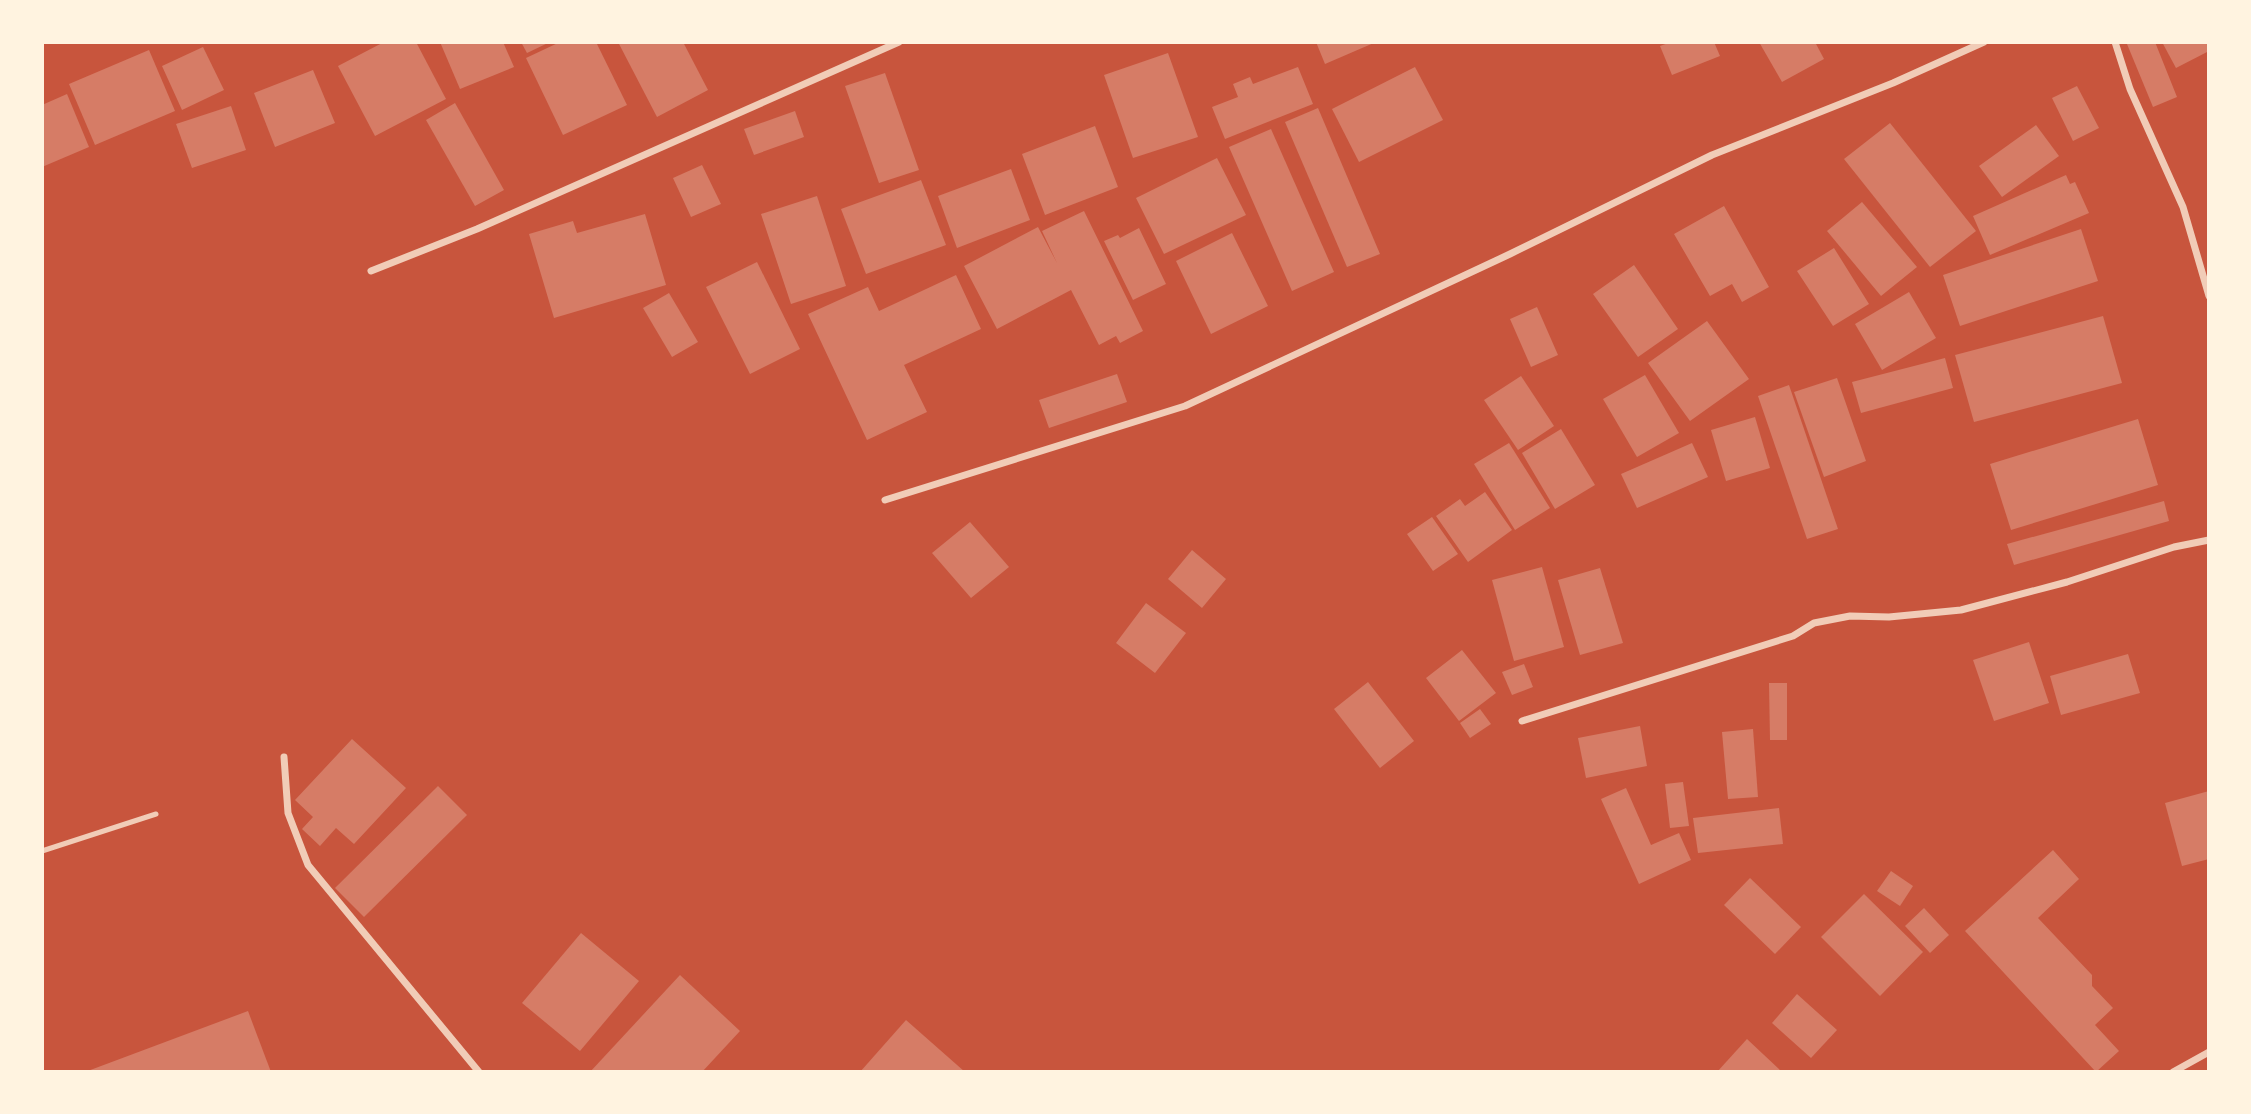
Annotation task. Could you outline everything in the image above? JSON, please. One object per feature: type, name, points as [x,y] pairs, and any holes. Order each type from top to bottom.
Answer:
[{"type":"street","points":[[371,271],[477,229],[900,42]]},
{"type":"street","points":[[885,500],[1185,406],[1510,254],[1712,155],[1893,83],[1984,42]]},
{"type":"street","points":[[2115,42],[2130,89],[2183,207],[2209,296]]},
{"type":"street","points":[[1522,721],[1793,636],[1814,623],[1850,615],[1889,617],[1961,610],[2209,540]]},
{"type":"street","points":[[284,757],[288,814],[308,865],[479,1072]]},
{"type":"street","points":[[2173,1072],[2209,1052]]},
{"type":"lane","points":[[42,851],[156,814]]},
{"type":"building","points":[[384,42],[416,42],[446,99],[375,136],[338,66]]},
{"type":"building","points":[[440,42],[503,42],[514,67],[460,89]]},
{"type":"building","points":[[521,42],[550,42],[527,53]]},
{"type":"building","points":[[560,42],[596,42],[627,105],[563,135],[526,58]]},
{"type":"building","points":[[618,42],[683,42],[708,90],[657,117]]},
{"type":"building","points":[[1316,42],[1376,42],[1325,64]]},
{"type":"building","points":[[1671,42],[1714,42],[1720,56],[1672,75],[1660,46]]},
{"type":"building","points":[[1759,42],[1815,42],[1824,59],[1782,82]]},
{"type":"building","points":[[2155,42],[2177,97],[2153,107],[2127,44]]},
{"type":"building","points":[[2162,42],[2209,42],[2209,51],[2176,68]]},
{"type":"building","points":[[203,47],[224,90],[182,110],[162,66]]},
{"type":"building","points":[[149,50],[175,111],[95,145],[69,84]]},
{"type":"building","points":[[1168,53],[1198,137],[1133,158],[1104,75]]},
{"type":"building","points":[[1298,67],[1313,104],[1225,139],[1212,107],[1238,97],[1233,84],[1250,77],[1253,84]]},
{"type":"building","points":[[1415,67],[1443,120],[1359,162],[1332,109]]},
{"type":"building","points":[[313,70],[335,123],[275,147],[254,93]]},
{"type":"building","points":[[885,73],[919,170],[879,183],[845,86]]},
{"type":"building","points":[[2077,86],[2099,128],[2073,141],[2052,98]]},
{"type":"building","points":[[67,94],[89,147],[42,167],[42,105]]},
{"type":"building","points":[[455,103],[504,190],[475,206],[426,120]]},
{"type":"building","points":[[231,106],[246,150],[192,168],[176,124]]},
{"type":"building","points":[[1318,108],[1380,254],[1347,267],[1285,122]]},
{"type":"building","points":[[795,111],[804,137],[754,155],[744,129]]},
{"type":"building","points":[[1890,123],[1976,231],[1930,267],[1844,159]]},
{"type":"building","points":[[2036,125],[2059,156],[2002,197],[1979,166]]},
{"type":"building","points":[[1095,126],[1118,187],[1045,215],[1022,154]]},
{"type":"building","points":[[1271,129],[1334,272],[1292,291],[1229,147]]},
{"type":"building","points":[[1217,158],[1246,215],[1164,254],[1136,198]]},
{"type":"building","points":[[702,165],[721,204],[691,217],[673,178]]},
{"type":"building","points":[[1011,169],[1030,220],[957,248],[938,196]]},
{"type":"building","points":[[2066,175],[2070,184],[2075,182],[2089,213],[1990,255],[1973,216]]},
{"type":"building","points":[[921,180],[946,245],[866,274],[841,209]]},
{"type":"building","points":[[817,196],[846,286],[791,304],[761,214]]},
{"type":"building","points":[[1862,202],[1917,267],[1881,296],[1827,231]]},
{"type":"building","points":[[1724,206],[1769,287],[1742,302],[1732,284],[1710,296],[1674,234]]},
{"type":"building","points":[[1084,211],[1143,331],[1120,343],[1116,336],[1099,345],[1071,290],[997,329],[964,266],[1038,227],[1057,263],[1042,231]]},
{"type":"building","points":[[645,214],[666,285],[554,318],[529,234],[573,221],[577,233]]},
{"type":"building","points":[[1139,228],[1166,284],[1133,300],[1104,241],[1118,235],[1120,238]]},
{"type":"building","points":[[2081,229],[2098,281],[1960,326],[1943,275]]},
{"type":"building","points":[[1232,233],[1268,306],[1211,334],[1176,261]]},
{"type":"building","points":[[1834,248],[1869,304],[1833,326],[1797,271]]},
{"type":"building","points":[[757,262],[800,349],[750,374],[706,287]]},
{"type":"building","points":[[1634,265],[1678,329],[1638,357],[1593,294]]},
{"type":"building","points":[[956,275],[981,329],[904,365],[927,412],[867,440],[808,314],[868,287],[879,311]]},
{"type":"building","points":[[1909,292],[1936,338],[1882,370],[1855,324]]},
{"type":"building","points":[[669,293],[698,342],[672,357],[643,308]]},
{"type":"building","points":[[1537,307],[1558,355],[1531,367],[1510,319]]},
{"type":"building","points":[[2103,316],[2122,383],[1974,422],[1955,355]]},
{"type":"building","points":[[1707,321],[1749,379],[1690,421],[1648,363]]},
{"type":"building","points":[[1945,358],[1953,388],[1861,413],[1852,382]]},
{"type":"building","points":[[1117,374],[1127,402],[1049,428],[1039,400]]},
{"type":"building","points":[[1645,375],[1679,433],[1637,457],[1603,399]]},
{"type":"building","points":[[1521,376],[1554,426],[1518,450],[1484,400]]},
{"type":"building","points":[[1837,378],[1866,461],[1824,477],[1794,392]]},
{"type":"building","points":[[1789,385],[1838,529],[1807,539],[1758,396]]},
{"type":"building","points":[[1755,417],[1770,468],[1726,481],[1711,430]]},
{"type":"building","points":[[2138,419],[2158,485],[2011,530],[1990,464]]},
{"type":"building","points":[[1561,429],[1595,485],[1555,509],[1522,453]]},
{"type":"building","points":[[1509,443],[1550,508],[1515,530],[1474,464]]},
{"type":"building","points":[[1692,443],[1708,477],[1637,508],[1621,474]]},
{"type":"building","points":[[1485,492],[1512,530],[1468,562],[1436,516],[1460,499],[1465,506]]},
{"type":"building","points":[[2164,501],[2169,521],[2014,565],[2007,544]]},
{"type":"building","points":[[1432,517],[1458,554],[1433,571],[1407,534]]},
{"type":"building","points":[[970,522],[1009,567],[971,598],[932,553]]},
{"type":"building","points":[[1192,550],[1226,579],[1202,608],[1168,579]]},
{"type":"building","points":[[1542,567],[1564,647],[1514,661],[1492,580]]},
{"type":"building","points":[[1600,568],[1623,643],[1580,655],[1558,580]]},
{"type":"building","points":[[1146,603],[1186,633],[1155,673],[1116,643]]},
{"type":"building","points":[[2029,642],[2049,703],[1994,721],[1973,660]]},
{"type":"building","points":[[1462,650],[1496,693],[1459,721],[1426,678]]},
{"type":"building","points":[[2128,654],[2140,693],[2061,715],[2050,676]]},
{"type":"building","points":[[1524,664],[1533,687],[1512,695],[1502,672]]},
{"type":"building","points":[[1368,682],[1414,741],[1380,768],[1334,709]]},
{"type":"building","points":[[1769,683],[1787,683],[1787,740],[1770,740]]},
{"type":"building","points":[[1480,709],[1491,724],[1470,738],[1460,723]]},
{"type":"building","points":[[1640,726],[1647,766],[1586,778],[1578,738]]},
{"type":"building","points":[[1753,729],[1758,797],[1728,799],[1722,732]]},
{"type":"building","points":[[352,739],[406,788],[354,844],[336,828],[320,846],[302,829],[313,817],[295,800]]},
{"type":"building","points":[[1683,782],[1689,826],[1670,828],[1665,784]]},
{"type":"building","points":[[438,786],[467,815],[364,917],[335,888]]},
{"type":"building","points":[[1626,788],[1651,845],[1679,833],[1691,860],[1639,884],[1601,799]]},
{"type":"building","points":[[2209,791],[2209,859],[2182,866],[2165,803]]},
{"type":"building","points":[[1779,808],[1783,844],[1698,853],[1693,818]]},
{"type":"building","points":[[2053,850],[2079,879],[2038,918],[2092,975],[2092,986],[2113,1008],[2095,1025],[2119,1051],[2096,1072],[1965,931]]},
{"type":"building","points":[[1891,871],[1913,886],[1900,906],[1877,891]]},
{"type":"building","points":[[1750,878],[1801,927],[1775,954],[1724,905]]},
{"type":"building","points":[[1864,894],[1923,952],[1880,996],[1821,937]]},
{"type":"building","points":[[1924,908],[1949,935],[1930,953],[1905,926]]},
{"type":"building","points":[[581,933],[639,981],[580,1051],[522,1003]]},
{"type":"building","points":[[680,975],[740,1031],[702,1072],[590,1072]]},
{"type":"building","points":[[1797,994],[1837,1030],[1811,1058],[1772,1023]]},
{"type":"building","points":[[248,1011],[271,1072],[85,1072]]},
{"type":"building","points":[[906,1020],[965,1072],[860,1072]]},
{"type":"building","points":[[1747,1039],[1782,1072],[1717,1072]]}]
